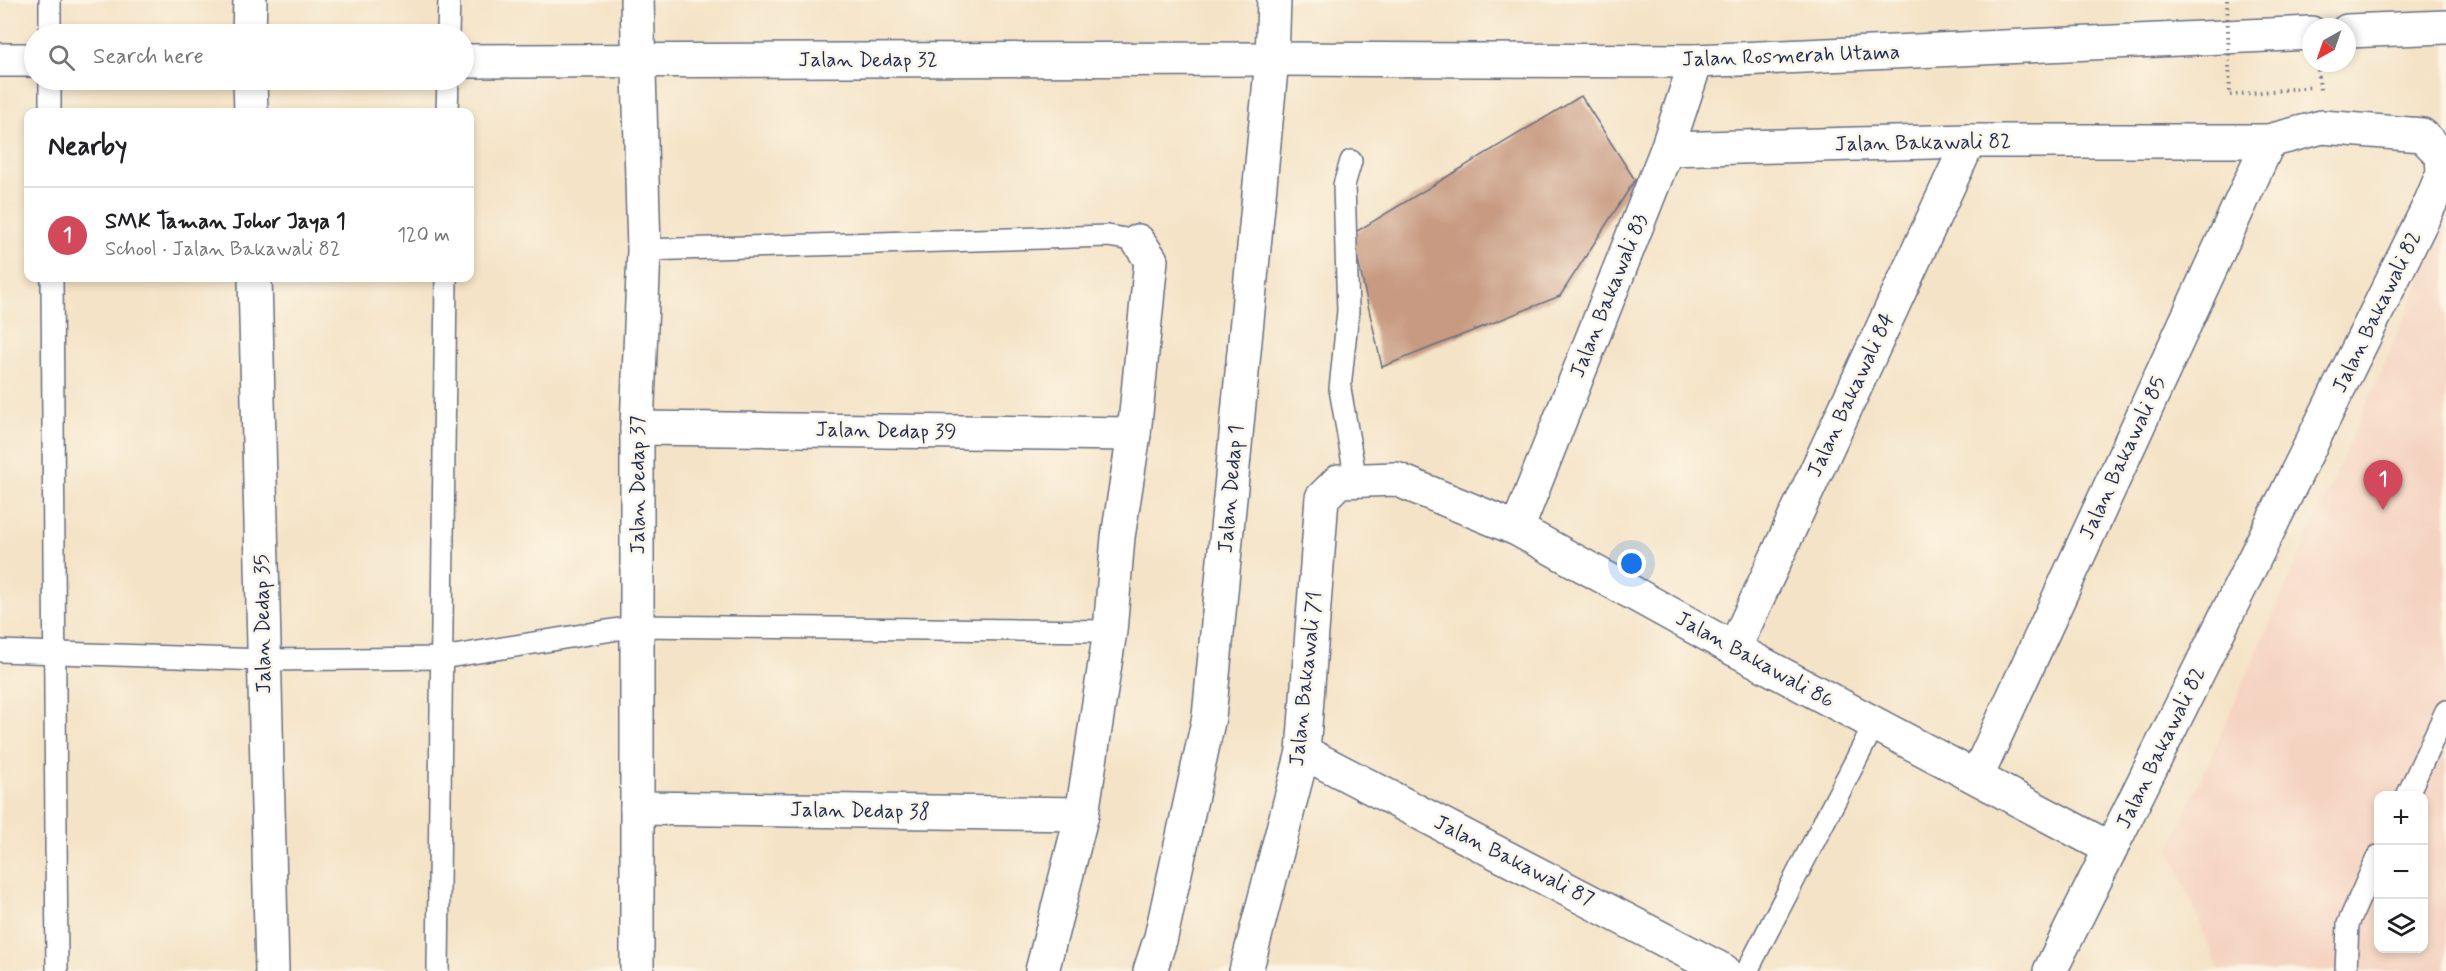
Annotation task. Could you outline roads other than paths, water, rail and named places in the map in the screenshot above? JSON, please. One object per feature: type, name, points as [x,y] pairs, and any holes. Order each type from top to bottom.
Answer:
[{"type":"street","points":[[249,24],[250,0]]},
{"type":"street","name":"Jalan Dedap 37","points":[[637,0],[644,250],[637,428],[637,971]]},
{"type":"street","name":"Jalan Dedap 1","points":[[1149,971],[1161,937],[1209,717],[1272,59],[1274,0]]},
{"type":"street","points":[[2356,31],[2446,27]]},
{"type":"street","name":"Jalan Rosmerah Utama","points":[[1272,59],[1696,61],[2302,33]]},
{"type":"street","name":"Jalan Dedap 32","points":[[474,61],[1272,59]]},
{"type":"street","points":[[0,60],[24,60]]},
{"type":"street","name":"Jalan Bakawali 83","points":[[1517,529],[1667,149],[1696,61]]},
{"type":"street","points":[[250,90],[251,108]]},
{"type":"street","name":"Jalan Bakawali 82","points":[[1667,149],[1969,141],[2269,141],[2322,127],[2422,135],[2442,155],[2443,174],[2050,971]]},
{"type":"street","name":"Jalan Bakawali 84","points":[[1734,650],[1969,141]]},
{"type":"street","name":"Jalan Bakawali 85","points":[[1977,776],[2269,141]]},
{"type":"street","points":[[1042,971],[1082,814],[1110,631],[1118,537],[1134,434],[1151,260],[1138,241]]},
{"type":"street","name":"Jalan Dedap 35","points":[[255,282],[272,971]]},
{"type":"street","name":"Jalan Dedap 39","points":[[637,428],[1134,434]]},
{"type":"street","name":"Jalan Bakawali 86","points":[[1396,479],[1517,529],[1734,650],[1874,725],[1977,776],[2111,849]]},
{"type":"street","name":"Jalan Bakawali 71","points":[[1245,971],[1303,752],[1322,498],[1339,482],[1396,479]]},
{"type":"street","name":"Jalan Bakawali 87","points":[[1303,752],[1724,971]]},
{"type":"street","name":"Jalan Dedap 38","points":[[637,808],[1082,814]]},
{"type":"lane","points":[[50,0],[50,24]]},
{"type":"lane","points":[[448,24],[449,0]]},
{"type":"lane","points":[[50,90],[50,108]]},
{"type":"lane","points":[[447,108],[448,90]]},
{"type":"lane","points":[[1351,162],[1344,185],[1348,311],[1340,389],[1356,481]]},
{"type":"lane","points":[[644,250],[1107,236],[1138,241]]},
{"type":"lane","points":[[52,282],[57,971]]},
{"type":"lane","points":[[438,971],[446,282]]},
{"type":"lane","points":[[0,651],[264,660],[442,658],[637,626],[1110,631]]},
{"type":"lane","points":[[2409,791],[2446,711]]},
{"type":"lane","points":[[1746,971],[1874,725]]},
{"type":"lane","points":[[2346,971],[2348,924],[2374,867]]},
{"type":"place","name":"SMK Taman Johor Jaya 1","points":[[2383,510]]}]
